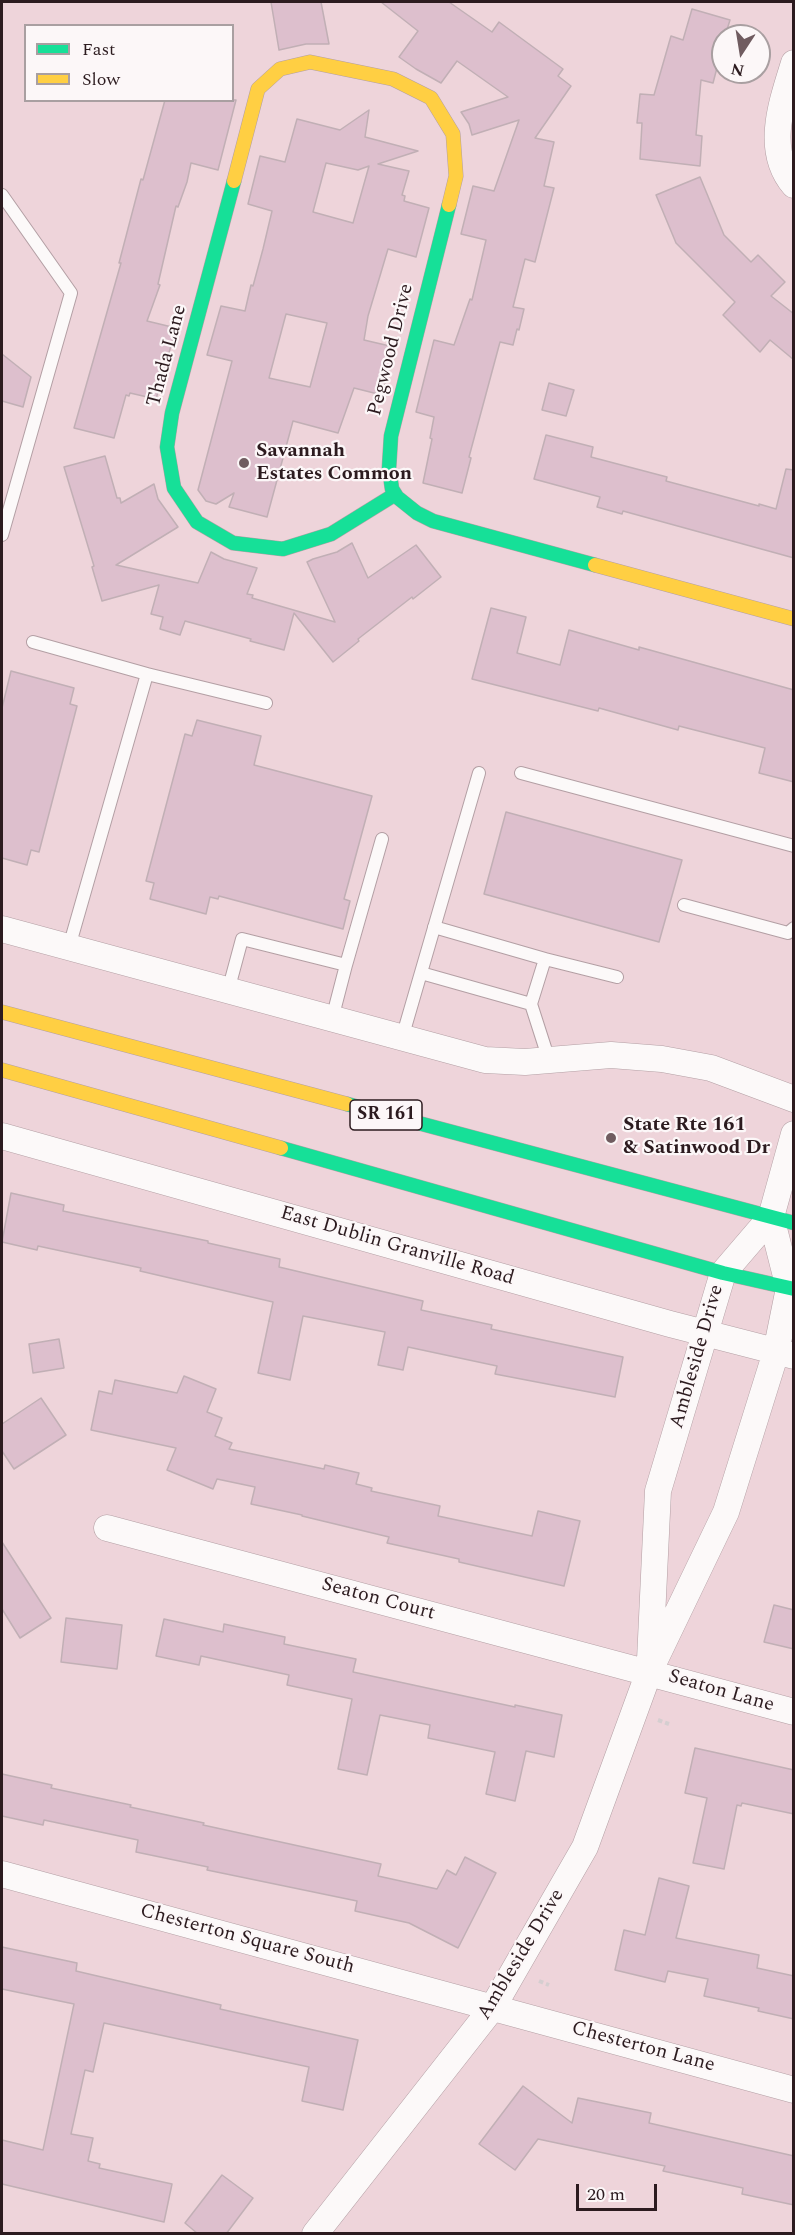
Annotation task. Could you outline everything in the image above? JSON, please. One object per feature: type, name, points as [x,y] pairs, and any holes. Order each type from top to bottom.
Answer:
[{"type":"street","name":"Thada Lane","points":[[355,70],[310,62],[280,69],[258,89],[172,413],[167,447],[174,488],[197,522],[233,543],[283,549],[331,534],[394,495]]},
{"type":"street","points":[[794,63],[780,108],[776,143],[787,177],[794,185]]},
{"type":"street","name":"Pegwood Drive","points":[[355,70],[393,79],[431,98],[453,134],[456,176],[391,436],[387,474],[394,495]]},
{"type":"street","points":[[394,495],[410,510],[433,521],[794,619]]},
{"type":"street","points":[[2,929],[485,1060],[525,1062],[611,1055],[662,1059],[711,1068],[794,1099]]},
{"type":"street","name":"SR 161","points":[[2,1012],[782,1220]]},
{"type":"street","points":[[2,1070],[723,1273],[791,1289]]},
{"type":"street","points":[[782,1220],[794,1134]]},
{"type":"street","name":"East Dublin Granville Road","points":[[2,1136],[706,1334],[785,1354]]},
{"type":"street","name":"Ambleside Drive","points":[[649,1672],[658,1491],[723,1273],[782,1220]]},
{"type":"street","name":"Ambleside Drive","points":[[315,2234],[493,2007],[585,1847],[649,1672],[726,1512],[785,1354],[791,1289],[782,1220]]},
{"type":"street","name":"Seaton Court","points":[[107,1528],[649,1672]]},
{"type":"street","name":"Seaton Lane","points":[[649,1672],[794,1712]]},
{"type":"street","name":"Chesterton Square South","points":[[2,1874],[493,2007]]},
{"type":"street","name":"Chesterton Lane","points":[[493,2007],[794,2090]]},
{"type":"lane","points":[[2,195],[71,293],[2,535]]},
{"type":"lane","points":[[33,642],[147,674],[266,703]]},
{"type":"lane","points":[[69,947],[147,674]]},
{"type":"lane","points":[[402,1038],[479,772]]},
{"type":"lane","points":[[521,773],[794,846]]},
{"type":"lane","points":[[332,1019],[382,839]]},
{"type":"lane","points":[[684,905],[788,933],[794,928]]},
{"type":"lane","points":[[434,927],[617,977]]},
{"type":"lane","points":[[228,991],[242,939],[346,965]]},
{"type":"lane","points":[[544,958],[531,1004],[549,1060]]},
{"type":"lane","points":[[421,973],[531,1004]]},
{"type":"path","points":[[657,1720],[669,1724]]},
{"type":"path","points":[[539,1982],[549,1985]]},
{"type":"building","points":[[271,2],[321,2],[329,44],[306,44],[279,50]]},
{"type":"building","points":[[381,2],[449,2],[492,32],[499,22],[563,69],[558,76],[571,86],[535,138],[554,142],[544,186],[554,188],[535,262],[525,259],[513,307],[524,309],[519,330],[517,329],[513,345],[500,342],[469,457],[471,458],[462,493],[423,483],[434,417],[416,412],[434,340],[454,345],[470,299],[472,300],[486,240],[461,234],[473,186],[494,191],[519,120],[472,135],[469,124],[461,112],[508,97],[457,61],[441,83],[399,57],[418,31]]},
{"type":"building","points":[[692,9],[730,20],[729,24],[711,24],[711,82],[701,80],[696,135],[702,136],[700,166],[640,159],[642,123],[637,123],[640,94],[654,95],[671,36],[683,40]]},
{"type":"building","points":[[236,100],[218,170],[191,163],[187,182],[178,207],[176,206],[158,284],[160,285],[147,321],[176,328],[156,399],[130,393],[129,396],[126,395],[114,438],[74,428],[121,263],[119,263],[141,179],[143,180],[164,102],[234,102]]},
{"type":"building","points":[[369,110],[365,137],[418,151],[378,164],[409,171],[402,195],[405,196],[404,201],[429,208],[416,257],[388,249],[368,316],[364,340],[394,347],[382,395],[354,388],[338,433],[293,421],[267,517],[229,507],[234,493],[216,504],[206,501],[198,490],[232,361],[207,355],[221,306],[245,311],[263,249],[272,211],[248,204],[260,156],[285,162],[297,119],[340,130]],"holes":[[[326,163],[358,170],[369,166],[353,223],[313,212]],[[286,314],[327,323],[310,387],[269,378]]]},
{"type":"building","points":[[700,177],[724,235],[751,262],[758,255],[785,282],[771,296],[794,314],[794,360],[770,340],[760,352],[723,315],[735,302],[676,243],[656,195]]},
{"type":"building","points":[[2,354],[31,377],[23,407],[2,401]]},
{"type":"building","points":[[549,383],[574,390],[566,416],[542,410]]},
{"type":"building","points":[[546,435],[593,447],[591,457],[667,477],[666,481],[776,509],[786,469],[794,470],[794,558],[623,511],[622,514],[597,507],[600,497],[534,479]]},
{"type":"building","points":[[105,456],[117,498],[120,498],[121,503],[154,484],[158,499],[178,527],[116,565],[198,583],[211,552],[224,559],[257,568],[247,594],[253,595],[252,598],[335,622],[307,562],[313,559],[337,552],[352,543],[368,578],[416,545],[441,577],[358,639],[359,641],[333,662],[294,613],[284,650],[185,621],[180,635],[160,629],[163,617],[151,614],[159,585],[102,601],[92,567],[94,566],[64,467]]},
{"type":"building","points":[[491,608],[526,617],[517,653],[560,665],[569,630],[794,690],[794,782],[759,773],[765,748],[679,726],[678,730],[599,708],[598,711],[472,679]]},
{"type":"building","points":[[11,671],[74,688],[70,704],[77,706],[39,852],[31,850],[27,865],[2,858],[2,708]]},
{"type":"building","points":[[197,720],[261,736],[254,765],[372,796],[344,899],[350,901],[343,929],[219,896],[218,899],[210,897],[206,914],[150,899],[154,883],[146,881],[185,734],[192,736]]},
{"type":"building","points":[[506,812],[682,860],[659,942],[484,894]]},
{"type":"building","points":[[11,1193],[64,1205],[63,1211],[208,1241],[208,1243],[280,1259],[279,1267],[423,1301],[421,1310],[492,1325],[491,1329],[623,1357],[615,1397],[495,1374],[497,1366],[408,1347],[403,1370],[378,1365],[385,1332],[303,1316],[290,1380],[258,1373],[273,1302],[140,1271],[141,1268],[38,1246],[37,1250],[2,1242]]},
{"type":"building","points":[[59,1339],[64,1368],[33,1373],[29,1344]]},
{"type":"building","points":[[184,1376],[216,1389],[207,1412],[222,1418],[215,1436],[232,1443],[229,1449],[324,1469],[325,1465],[359,1473],[356,1484],[372,1488],[371,1491],[440,1506],[438,1516],[532,1536],[538,1511],[580,1521],[564,1586],[459,1562],[459,1559],[387,1543],[389,1537],[251,1504],[255,1487],[217,1479],[213,1489],[167,1470],[176,1448],[91,1430],[99,1391],[112,1394],[115,1380],[177,1393]]},
{"type":"building","points":[[41,1398],[66,1435],[14,1469],[2,1451],[2,1424]]},
{"type":"building","points":[[2,1542],[51,1618],[20,1638],[2,1609]]},
{"type":"building","points":[[774,1605],[794,1610],[794,1649],[764,1642]]},
{"type":"building","points":[[66,1618],[122,1625],[117,1669],[61,1662]]},
{"type":"building","points":[[164,1619],[223,1632],[224,1624],[285,1637],[284,1644],[356,1659],[353,1672],[562,1715],[554,1757],[526,1751],[515,1801],[486,1794],[495,1752],[428,1738],[430,1725],[380,1715],[367,1775],[338,1769],[352,1699],[287,1685],[289,1675],[201,1656],[199,1665],[156,1656]]},
{"type":"building","points":[[695,1748],[794,1770],[794,1814],[742,1803],[741,1806],[737,1805],[724,1869],[693,1863],[707,1798],[685,1793]]},
{"type":"building","points":[[2,1774],[52,1785],[51,1788],[204,1823],[203,1825],[381,1864],[378,1876],[437,1889],[447,1870],[456,1875],[465,1857],[496,1873],[458,1948],[409,1923],[355,1911],[357,1901],[207,1870],[208,1867],[136,1852],[138,1840],[44,1820],[43,1825],[2,1816]]},
{"type":"building","points":[[659,1878],[689,1886],[676,1938],[759,1955],[757,1968],[794,1976],[794,2019],[758,2011],[759,2008],[704,1996],[708,1979],[668,1971],[665,1982],[615,1970],[624,1930],[645,1935]]},
{"type":"building","points":[[2,1947],[77,1963],[76,1971],[221,2005],[220,2009],[358,2040],[343,2110],[302,2101],[309,2067],[104,2023],[93,2072],[85,2070],[71,2134],[93,2138],[88,2161],[100,2164],[99,2168],[172,2184],[164,2222],[2,2184],[2,2140],[43,2150],[74,2004],[2,1989]]},
{"type":"building","points":[[523,2086],[572,2123],[578,2098],[651,2113],[649,2123],[794,2156],[794,2205],[742,2194],[743,2188],[663,2171],[665,2166],[538,2139],[515,2170],[479,2144]]},
{"type":"building","points":[[222,2175],[253,2198],[226,2234],[198,2234],[185,2223]]},
{"type":"traffic: fast","points":[[234,181],[172,413],[167,447],[174,488],[197,522],[233,543],[283,549],[331,534],[394,495]]},
{"type":"traffic: fast","points":[[449,205],[391,436],[389,468],[392,489],[397,497],[417,513],[433,521],[595,565]]},
{"type":"traffic: fast","points":[[347,1104],[794,1223]]},
{"type":"traffic: fast","points":[[281,1148],[723,1273],[794,1289]]},
{"type":"traffic: slow","points":[[234,181],[258,89],[280,69],[310,62],[393,79],[431,98],[453,134],[456,176],[449,205]]},
{"type":"traffic: slow","points":[[595,565],[794,619]]},
{"type":"traffic: slow","points":[[2,1012],[347,1104]]},
{"type":"traffic: slow","points":[[2,1070],[281,1148]]},
{"type":"place","name":"Savannah Estates Common","points":[[244,463]]},
{"type":"place","name":"State Rte 161 & Satinwood Dr","points":[[611,1138]]}]
